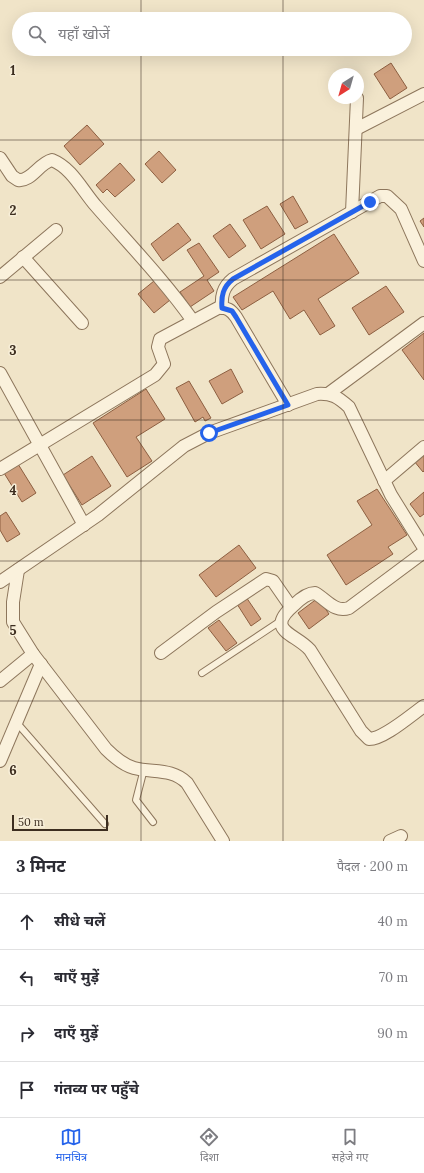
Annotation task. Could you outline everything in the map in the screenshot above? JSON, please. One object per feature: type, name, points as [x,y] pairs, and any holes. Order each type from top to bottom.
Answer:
[{"type":"street","points":[[356,129],[424,94]]},
{"type":"street","points":[[352,212],[357,104]]},
{"type":"street","points":[[0,158],[12,176],[18,180],[28,178],[46,161],[52,160],[66,168],[97,207],[172,291],[193,321]]},
{"type":"street","points":[[222,308],[223,291],[233,279],[380,196],[387,196],[394,200],[401,209],[424,261]]},
{"type":"street","points":[[0,277],[56,230]]},
{"type":"street","points":[[23,258],[82,323]]},
{"type":"street","points":[[0,469],[155,375],[164,364],[158,347],[160,339],[193,321],[222,308],[232,311],[288,405]]},
{"type":"street","points":[[328,394],[424,323]]},
{"type":"street","points":[[0,373],[84,525]]},
{"type":"street","points":[[0,582],[84,525],[184,446],[209,433],[317,394],[328,394],[339,397],[349,407],[384,481],[409,526],[424,548]]},
{"type":"street","points":[[384,481],[424,446]]},
{"type":"street","points":[[424,552],[349,608],[343,610],[338,609],[316,593],[303,597],[291,607],[282,620],[282,629],[310,650],[361,731],[369,739],[375,739],[424,706]]},
{"type":"street","points":[[18,570],[13,622],[40,664],[106,749],[125,764],[144,769],[173,773],[181,777],[187,783],[223,841]]},
{"type":"street","points":[[161,653],[216,612],[266,579],[274,581],[291,607]]},
{"type":"street","points":[[0,681],[33,654]]},
{"type":"street","points":[[0,761],[17,723],[40,664]]},
{"type":"lane","points":[[202,673],[282,620]]},
{"type":"lane","points":[[17,723],[106,824]]},
{"type":"lane","points":[[144,769],[136,800],[153,822]]},
{"type":"building","points":[[391,63],[407,88],[390,99],[374,74]]},
{"type":"building","points":[[87,125],[104,144],[80,165],[64,146]]},
{"type":"building","points":[[159,151],[176,170],[162,183],[145,164]]},
{"type":"building","points":[[120,163],[135,180],[115,197],[107,189],[103,193],[96,185]]},
{"type":"building","points":[[293,196],[308,222],[295,229],[280,204]]},
{"type":"building","points":[[267,206],[285,234],[261,249],[243,220]]},
{"type":"building","points":[[424,218],[424,227],[420,221]]},
{"type":"building","points":[[178,223],[191,240],[163,261],[151,244]]},
{"type":"building","points":[[230,224],[246,246],[229,258],[213,236]]},
{"type":"building","points":[[334,234],[359,273],[318,299],[335,326],[320,335],[304,310],[290,319],[273,291],[242,310],[233,297]]},
{"type":"building","points":[[199,243],[219,272],[207,280],[214,291],[190,307],[180,292],[204,276],[187,250]]},
{"type":"building","points":[[154,281],[170,300],[154,313],[138,294]]},
{"type":"building","points":[[386,286],[404,312],[369,335],[352,308]]},
{"type":"building","points":[[424,333],[424,380],[402,350]]},
{"type":"building","points":[[231,369],[243,392],[222,404],[209,381]]},
{"type":"building","points":[[189,381],[211,418],[205,421],[203,417],[195,422],[176,388]]},
{"type":"building","points":[[146,389],[165,419],[136,437],[152,461],[127,477],[93,423]]},
{"type":"building","points":[[424,452],[424,471],[423,472],[414,461]]},
{"type":"building","points":[[92,456],[111,486],[82,505],[63,475]]},
{"type":"building","points":[[18,464],[36,493],[22,502],[4,473]]},
{"type":"building","points":[[377,489],[407,535],[388,547],[393,554],[346,585],[327,555],[372,525],[357,501]]},
{"type":"building","points":[[424,492],[424,514],[420,517],[410,504]]},
{"type":"building","points":[[6,512],[20,534],[7,542],[0,530],[0,516]]},
{"type":"building","points":[[239,545],[256,568],[216,597],[199,575]]},
{"type":"building","points":[[246,597],[261,619],[251,626],[237,604]]},
{"type":"building","points":[[318,598],[329,614],[309,629],[298,613]]},
{"type":"building","points":[[219,620],[237,643],[226,651],[208,628]]},
{"type":"route","points":[[209,433],[288,405],[232,311],[222,308],[222,297],[226,286],[233,279],[370,202]]}]
